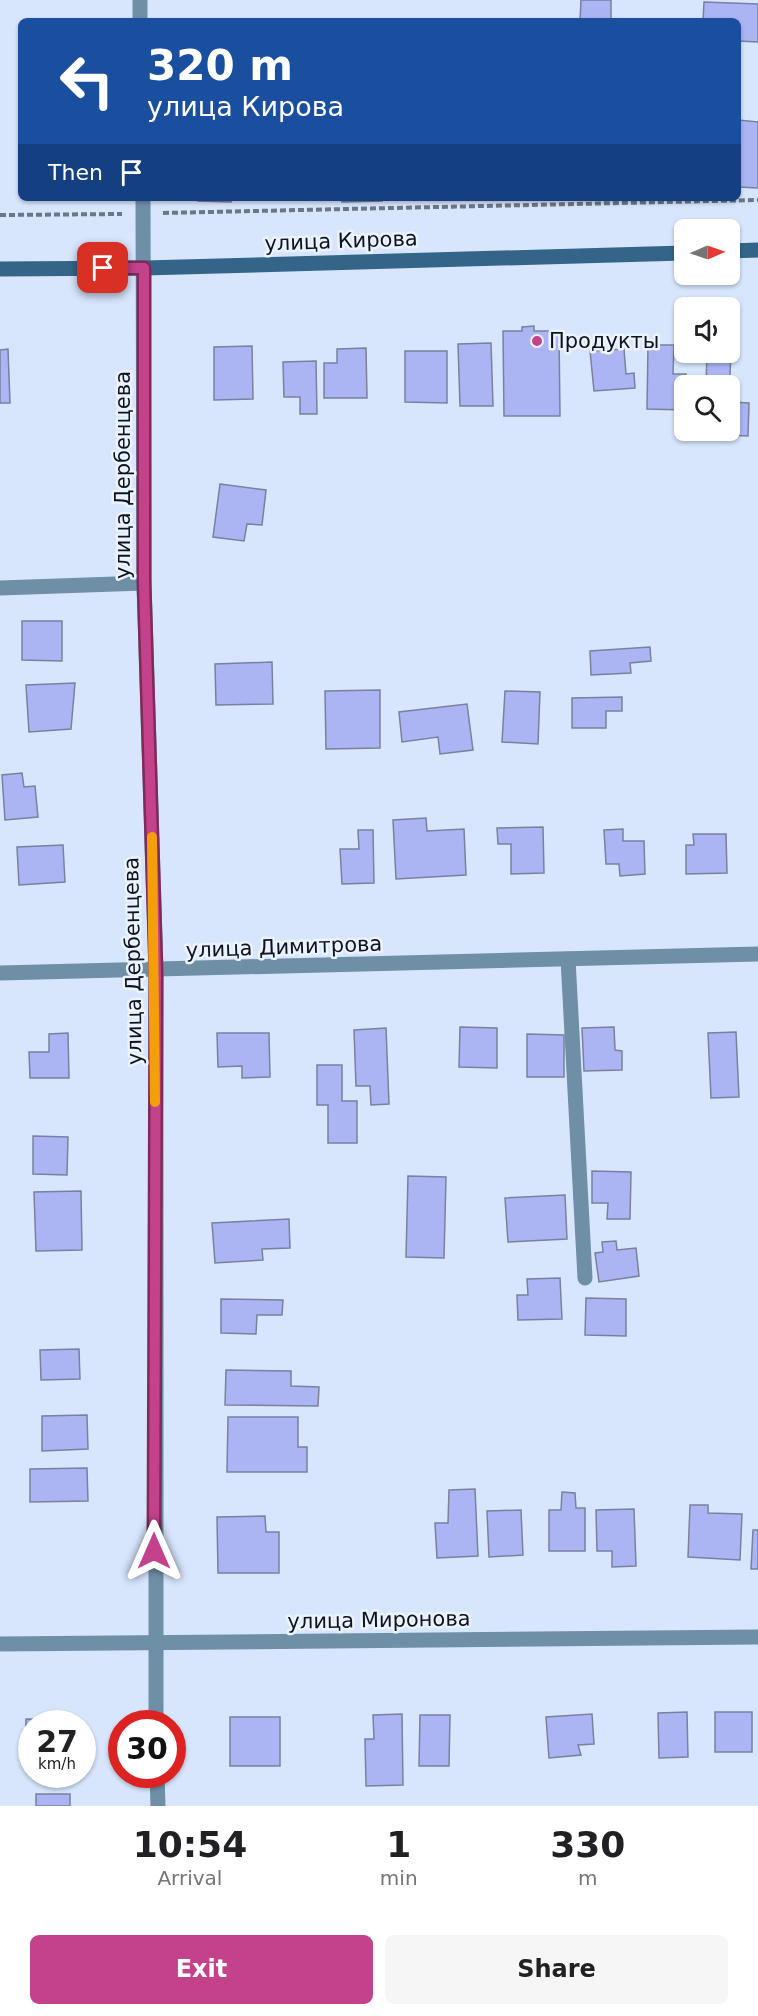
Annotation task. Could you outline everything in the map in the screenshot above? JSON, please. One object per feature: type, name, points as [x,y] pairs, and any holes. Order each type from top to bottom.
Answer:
[{"type":"main road","points":[[740,251],[758,250]]},
{"type":"main road","name":"улица Кирова","points":[[0,270],[674,252]]},
{"type":"street","points":[[140,0],[140,18]]},
{"type":"street","name":"улица Дербенцева","points":[[143,206],[144,583],[156,972],[156,1710]]},
{"type":"street","points":[[0,588],[144,583]]},
{"type":"street","name":"улица Димитрова","points":[[0,974],[156,972],[758,954]]},
{"type":"street","points":[[568,959],[585,1278]]},
{"type":"street","name":"улица Миронова","points":[[0,1644],[758,1637]]},
{"type":"street","points":[[157,1788],[158,1806]]},
{"type":"path","points":[[741,200],[758,200]]},
{"type":"path","points":[[0,215],[143,206],[656,201]]},
{"type":"building","points":[[581,0],[611,0],[611,18],[580,18]]},
{"type":"building","points":[[704,2],[758,4],[758,42],[741,41],[741,18],[703,18]]},
{"type":"building","points":[[741,120],[758,122],[758,188],[741,187]]},
{"type":"building","points":[[534,326],[534,331],[559,331],[560,416],[504,416],[503,331],[522,331],[522,327]]},
{"type":"building","points":[[491,343],[493,406],[460,406],[458,344]]},
{"type":"building","points":[[648,345],[674,345],[673,374],[686,374],[674,375],[674,410],[647,409]]},
{"type":"building","points":[[252,346],[253,399],[214,400],[214,347]]},
{"type":"building","points":[[366,348],[367,398],[324,398],[324,363],[337,363],[337,349]]},
{"type":"building","points":[[8,349],[10,403],[0,403],[0,350]]},
{"type":"building","points":[[624,349],[626,374],[634,373],[635,388],[594,391],[590,351]]},
{"type":"building","points":[[405,351],[447,351],[447,403],[405,402]]},
{"type":"building","points":[[316,361],[317,414],[300,414],[300,397],[284,397],[283,362]]},
{"type":"building","points":[[707,363],[730,363],[730,375],[706,375]]},
{"type":"building","points":[[740,403],[749,403],[748,436],[740,436]]},
{"type":"building","points":[[220,484],[266,490],[262,525],[247,524],[244,541],[213,537]]},
{"type":"building","points":[[22,621],[62,621],[62,661],[22,660]]},
{"type":"building","points":[[650,647],[651,661],[630,663],[631,673],[591,675],[590,651]]},
{"type":"building","points":[[272,662],[273,704],[216,705],[215,664]]},
{"type":"building","points":[[75,683],[71,729],[29,732],[26,685]]},
{"type":"building","points":[[380,690],[380,748],[326,749],[325,691]]},
{"type":"building","points":[[505,691],[540,692],[538,744],[502,742]]},
{"type":"building","points":[[622,697],[622,711],[606,711],[606,728],[572,728],[572,698]]},
{"type":"building","points":[[467,704],[473,750],[440,754],[438,737],[402,742],[399,712]]},
{"type":"building","points":[[22,773],[24,787],[35,786],[38,817],[5,820],[2,775]]},
{"type":"building","points":[[426,818],[427,831],[464,829],[466,875],[396,879],[393,820]]},
{"type":"building","points":[[543,827],[544,873],[511,874],[511,844],[498,844],[497,828]]},
{"type":"building","points":[[623,829],[623,841],[644,841],[645,874],[620,876],[619,864],[606,864],[604,830]]},
{"type":"building","points":[[358,830],[373,830],[374,883],[342,884],[340,849],[359,849]]},
{"type":"building","points":[[693,834],[726,834],[727,873],[686,874],[686,845],[694,845]]},
{"type":"building","points":[[63,845],[65,882],[19,885],[17,847]]},
{"type":"building","points":[[460,1027],[497,1028],[497,1068],[459,1067]]},
{"type":"building","points":[[614,1027],[615,1050],[622,1051],[622,1070],[584,1071],[582,1028]]},
{"type":"building","points":[[386,1028],[389,1104],[371,1105],[370,1086],[356,1086],[354,1030]]},
{"type":"building","points":[[736,1032],[739,1097],[711,1098],[708,1033]]},
{"type":"building","points":[[68,1033],[69,1078],[30,1078],[29,1052],[49,1052],[49,1034]]},
{"type":"building","points":[[217,1033],[269,1033],[270,1077],[242,1078],[242,1066],[218,1067]]},
{"type":"building","points":[[527,1034],[564,1035],[564,1077],[527,1077]]},
{"type":"building","points":[[317,1065],[342,1065],[342,1101],[357,1101],[357,1143],[328,1143],[328,1105],[317,1105]]},
{"type":"building","points":[[33,1136],[68,1137],[67,1175],[33,1174]]},
{"type":"building","points":[[592,1171],[631,1172],[630,1219],[607,1219],[608,1203],[592,1203]]},
{"type":"building","points":[[408,1176],[446,1177],[444,1258],[406,1257]]},
{"type":"building","points":[[81,1191],[82,1250],[36,1251],[34,1192]]},
{"type":"building","points":[[565,1195],[567,1239],[508,1242],[505,1198]]},
{"type":"building","points":[[289,1219],[290,1248],[262,1249],[263,1260],[215,1263],[212,1223]]},
{"type":"building","points":[[616,1241],[617,1250],[636,1248],[639,1276],[599,1282],[595,1253],[603,1252],[602,1242]]},
{"type":"building","points":[[560,1278],[562,1319],[518,1320],[517,1295],[528,1295],[527,1279]]},
{"type":"building","points":[[586,1298],[626,1299],[626,1336],[585,1335]]},
{"type":"building","points":[[221,1299],[283,1300],[282,1315],[257,1315],[256,1334],[221,1333]]},
{"type":"building","points":[[79,1349],[80,1379],[41,1380],[40,1350]]},
{"type":"building","points":[[226,1370],[291,1371],[291,1386],[319,1387],[318,1406],[225,1405]]},
{"type":"building","points":[[87,1415],[88,1449],[42,1451],[42,1416]]},
{"type":"building","points":[[228,1417],[298,1417],[298,1447],[307,1447],[307,1472],[227,1472]]},
{"type":"building","points":[[87,1468],[88,1501],[30,1502],[30,1469]]},
{"type":"building","points":[[475,1489],[478,1556],[437,1558],[435,1523],[448,1523],[449,1490]]},
{"type":"building","points":[[562,1492],[575,1493],[576,1508],[585,1508],[585,1551],[549,1551],[549,1510],[561,1510]]},
{"type":"building","points":[[690,1505],[708,1505],[708,1513],[742,1514],[740,1560],[688,1557]]},
{"type":"building","points":[[634,1509],[636,1566],[612,1567],[612,1551],[597,1551],[596,1510]]},
{"type":"building","points":[[521,1510],[523,1555],[489,1557],[487,1511]]},
{"type":"building","points":[[265,1516],[266,1532],[279,1532],[279,1573],[218,1573],[217,1517]]},
{"type":"building","points":[[753,1530],[758,1530],[758,1569],[751,1569]]},
{"type":"building","points":[[687,1712],[688,1757],[659,1758],[658,1713]]},
{"type":"building","points":[[715,1712],[752,1712],[752,1752],[715,1752]]},
{"type":"building","points":[[402,1714],[403,1785],[366,1786],[365,1739],[374,1739],[373,1715]]},
{"type":"building","points":[[592,1714],[594,1744],[578,1745],[581,1755],[549,1758],[546,1717]]},
{"type":"building","points":[[420,1715],[450,1715],[449,1766],[419,1766]]},
{"type":"building","points":[[230,1717],[280,1717],[280,1766],[230,1766]]},
{"type":"building","points":[[36,1794],[70,1794],[70,1806],[36,1806]]},
{"type":"slow traffic","points":[[152,837],[156,972],[155,1102]]},
{"type":"place","name":"Продукты","points":[[537,341]]},
{"type":"route","points":[[103,268],[144,268],[144,583],[156,972],[154,1551]]}]
